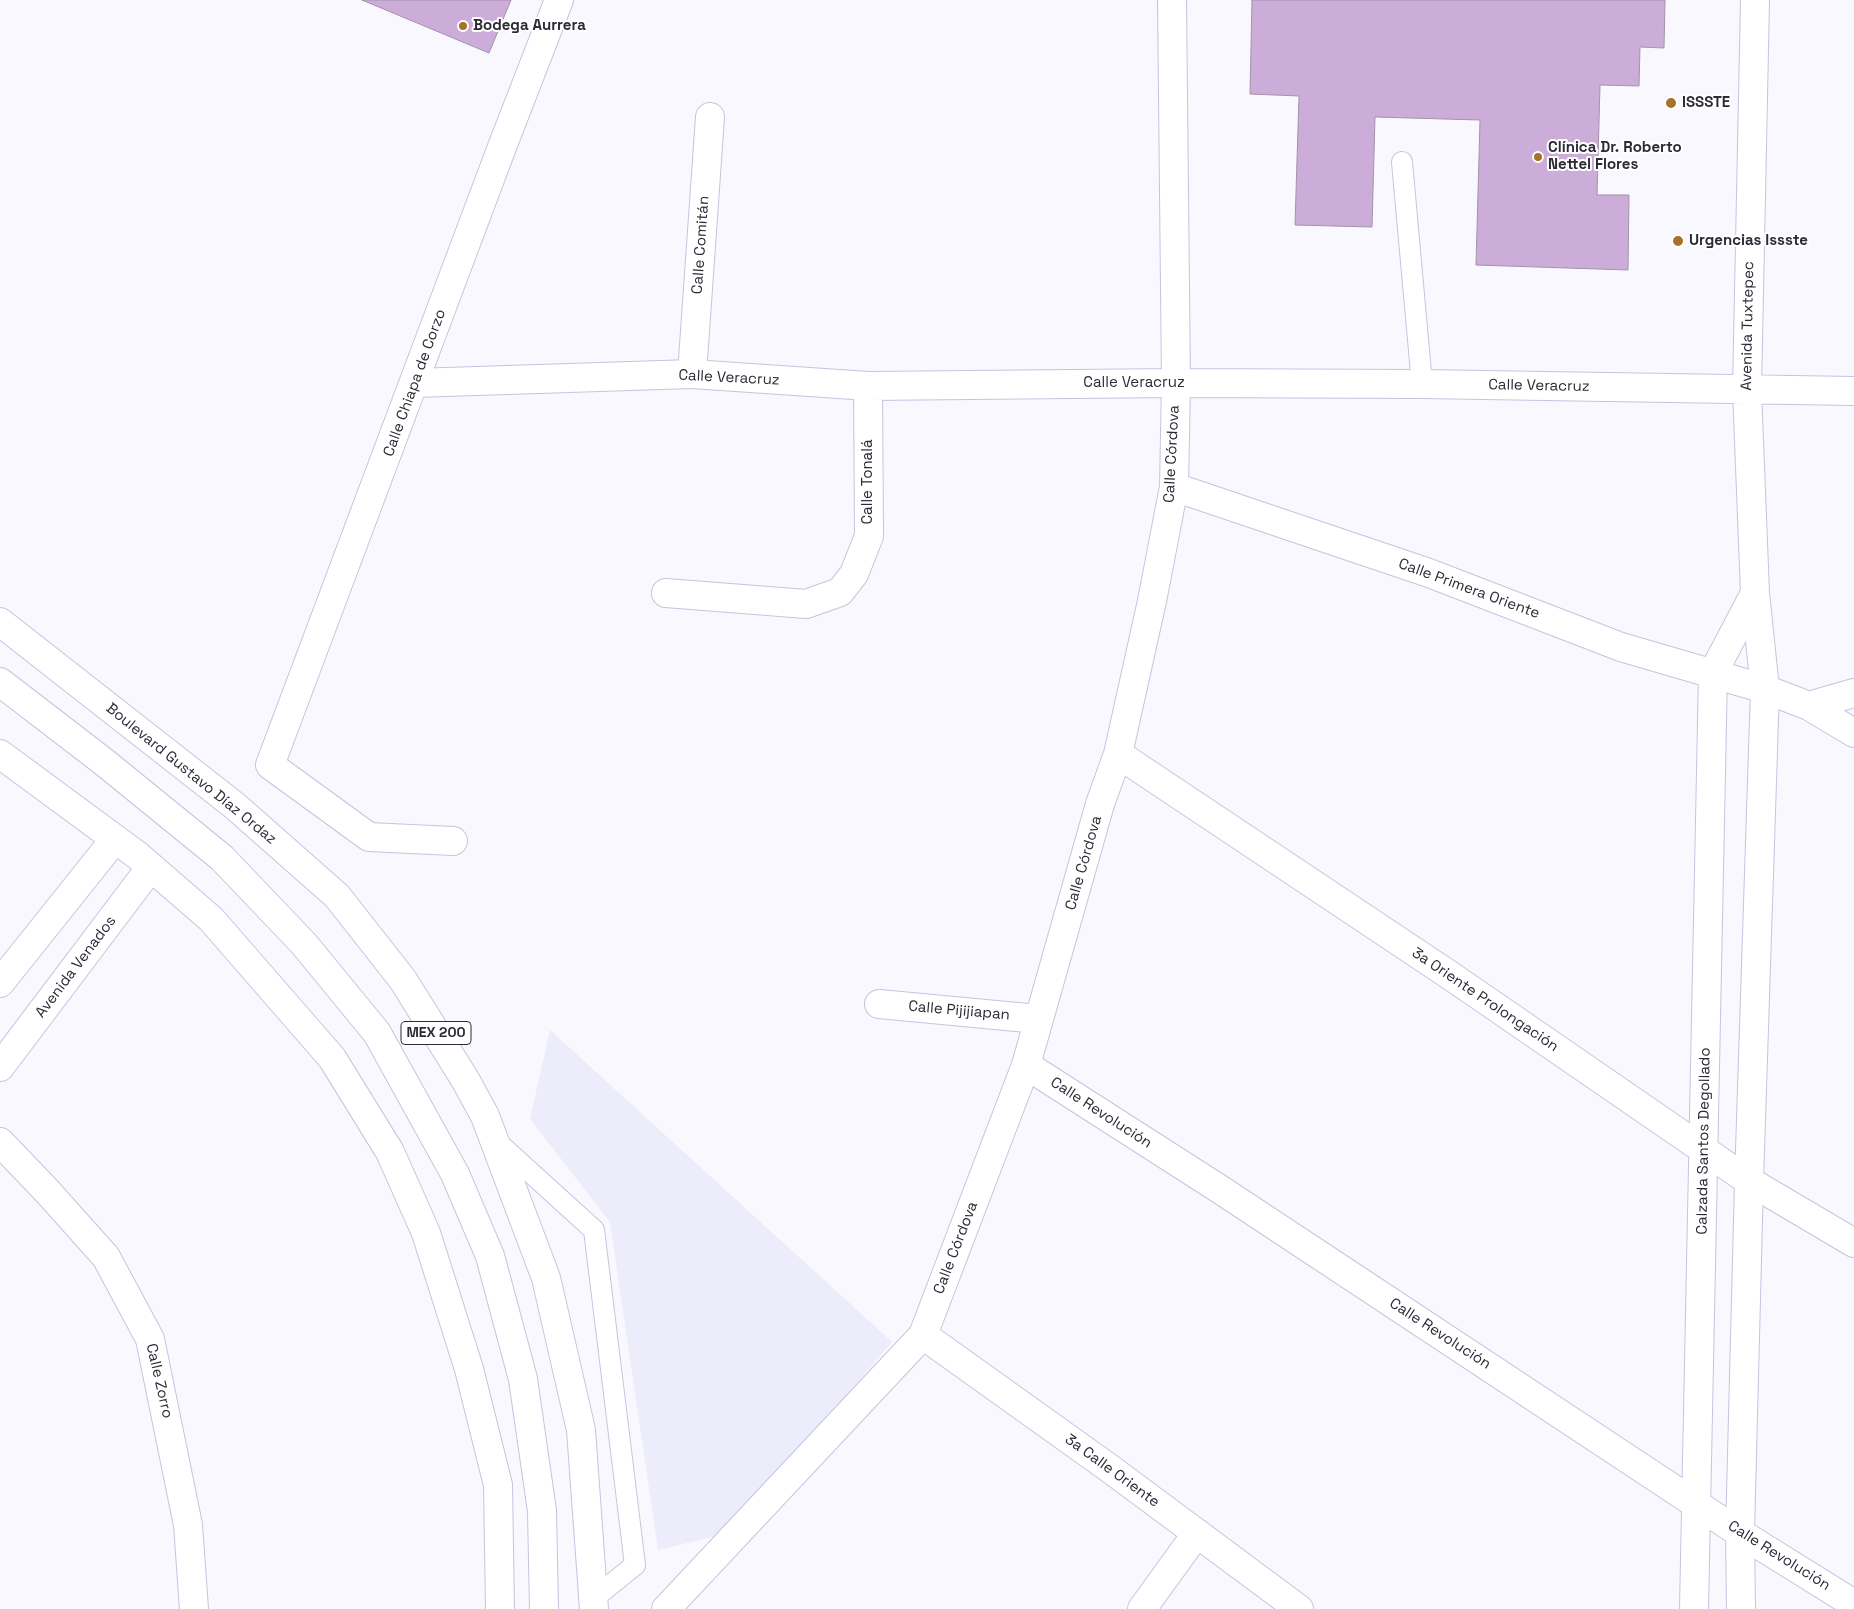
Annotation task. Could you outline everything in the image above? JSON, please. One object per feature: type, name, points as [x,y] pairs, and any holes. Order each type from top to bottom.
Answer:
[{"type":"main road","name":"Calle Chiapa de Corzo","points":[[453,842],[369,837],[270,765],[559,0]]},
{"type":"main road","name":"Calle Córdova","points":[[666,1609],[923,1335],[1026,1065],[1100,804],[1118,754],[1152,601],[1174,487],[1176,382],[1172,0]]},
{"type":"main road","name":"Avenida Tuxtepec","points":[[1754,0],[1747,390],[1755,593],[1765,689]]},
{"type":"main road","name":"Calle Comitán","points":[[692,374],[710,117]]},
{"type":"main road","name":"Calle Veracruz","points":[[415,383],[692,374],[868,386],[1176,382],[1854,391]]},
{"type":"main road","name":"Calle Tonalá","points":[[666,594],[806,604],[840,592],[854,574],[869,536],[868,386]]},
{"type":"main road","name":"Calle Primera Oriente","points":[[1174,487],[1429,574],[1621,647],[1765,689],[1809,706],[1854,733]]},
{"type":"main road","name":"Avenida Tuxtepec","points":[[1713,673],[1755,593]]},
{"type":"main road","name":"Boulevard Gustavo Díaz Ordaz","points":[[0,622],[235,806],[338,896],[403,980],[466,1081],[485,1116],[546,1278],[580,1430],[593,1604]]},
{"type":"main road","name":"Calzada Santos Degollado","points":[[1694,1609],[1713,673]]},
{"type":"main road","name":"MEX 200","points":[[0,682],[104,762],[222,858],[304,944],[377,1033],[455,1174],[490,1256],[523,1379],[542,1511],[544,1609]]},
{"type":"main road","points":[[1741,1609],[1740,1533],[1749,1181],[1765,689]]},
{"type":"main road","points":[[1809,706],[1854,693]]},
{"type":"main road","points":[[0,754],[151,867],[211,919],[332,1058],[390,1152],[426,1232],[469,1368],[498,1485],[500,1609]]},
{"type":"main road","name":"3a Oriente Prolongación","points":[[1118,754],[1448,974],[1749,1181],[1854,1243]]},
{"type":"main road","points":[[0,983],[115,839]]},
{"type":"main road","name":"Avenida Venados","points":[[0,1067],[151,867]]},
{"type":"main road","name":"Calle Pijijiapan","points":[[879,1004],[1038,1019]]},
{"type":"main road","name":"Calle Revolución","points":[[1026,1065],[1221,1190],[1740,1533],[1854,1604]]},
{"type":"main road","name":"Calle Zorro","points":[[0,1142],[106,1257],[150,1338],[188,1525],[194,1609]]},
{"type":"main road","name":"3a Calle Oriente","points":[[923,1335],[1299,1609]]},
{"type":"main road","points":[[1142,1609],[1197,1533]]},
{"type":"lane","points":[[1402,162],[1422,384]]},
{"type":"lane","points":[[494,1139],[594,1230],[635,1565],[593,1604]]},
{"type":"shaded area","points":[[550,1030],[892,1342],[728,1533],[658,1550],[610,1222],[530,1119]]},
{"type":"building","name":"Bodega Aurrera","points":[[362,0],[511,0],[489,53]]},
{"type":"building","name":"Clínica Dr. Roberto Nettel Flores","points":[[1252,0],[1665,0],[1664,48],[1640,47],[1639,86],[1600,85],[1597,195],[1629,195],[1628,270],[1476,265],[1480,120],[1375,117],[1372,227],[1295,225],[1299,96],[1250,94]]},
{"type":"place","name":"Bodega Aurrera","points":[[463,26]]},
{"type":"place","name":"ISSSTE","points":[[1671,103]]},
{"type":"place","name":"Clínica Dr. Roberto Nettel Flores","points":[[1538,157]]},
{"type":"place","name":"Urgencias Issste","points":[[1678,241]]}]
